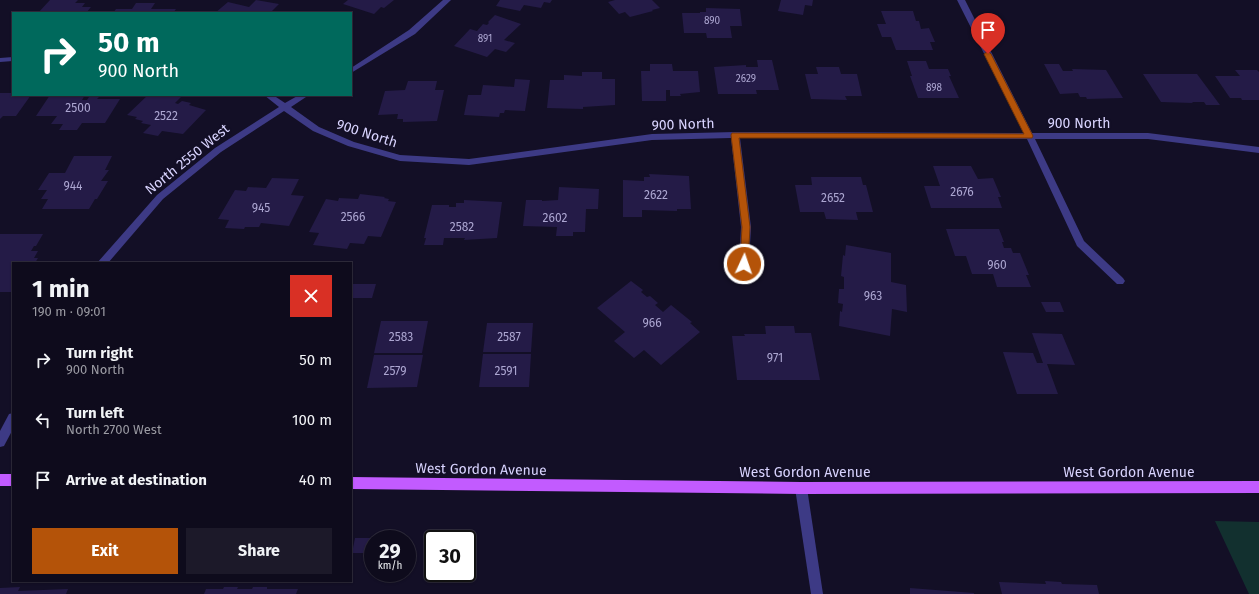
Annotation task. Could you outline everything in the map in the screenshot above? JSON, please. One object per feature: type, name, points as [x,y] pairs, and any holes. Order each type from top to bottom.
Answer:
[{"type":"main road","points":[[0,480],[12,480]]},
{"type":"main road","name":"West Gordon Avenue","points":[[352,483],[801,488],[1259,487]]},
{"type":"street","points":[[352,70],[412,32],[447,0]]},
{"type":"street","points":[[960,0],[1029,136],[1080,243],[1120,281]]},
{"type":"street","points":[[0,60],[12,60]]},
{"type":"street","name":"900 North","points":[[269,96],[316,129],[351,144],[400,158],[469,162],[652,137],[735,135],[1148,136],[1259,150]]},
{"type":"street","name":"North 2550 West","points":[[103,262],[160,197],[218,150],[264,119],[303,96]]},
{"type":"street","points":[[735,135],[746,227],[744,264]]},
{"type":"street","points":[[0,442],[12,420]]},
{"type":"street","points":[[801,488],[817,594]]},
{"type":"green space","points":[[1215,521],[1259,522],[1259,594],[1249,594]]},
{"type":"building","points":[[50,0],[78,0],[75,3],[85,3],[82,7],[91,7],[87,12],[39,12]]},
{"type":"building","points":[[256,0],[279,4],[271,12],[216,12],[228,2],[249,7]]},
{"type":"building","points":[[348,0],[394,0],[384,8],[381,7],[374,14],[343,4]]},
{"type":"building","points":[[500,0],[552,0],[550,3],[544,2],[541,8],[524,5],[520,11],[496,6]]},
{"type":"building","points":[[615,0],[652,0],[660,8],[630,17],[625,12],[619,14],[608,2]]},
{"type":"building","points":[[781,0],[813,0],[812,6],[805,5],[803,15],[778,11]]},
{"type":"building","points":[[136,3],[155,3],[151,9],[176,9],[174,12],[114,12],[116,9],[132,9]]},
{"type":"building","points":[[706,8],[740,9],[742,26],[730,26],[732,38],[707,38],[706,33],[684,33],[682,13],[706,12]]},
{"type":"building","points":[[881,11],[913,11],[916,21],[919,21],[921,29],[929,28],[935,42],[930,42],[933,50],[896,50],[891,37],[882,37],[877,24],[886,24]]},
{"type":"building","points":[[495,15],[521,24],[504,40],[515,43],[506,52],[495,49],[487,57],[454,46],[470,29],[477,31],[483,24],[487,25]]},
{"type":"building","points":[[757,60],[772,60],[779,90],[756,90],[757,94],[718,94],[714,67],[746,65],[746,67],[758,67]]},
{"type":"building","points":[[907,61],[926,61],[929,69],[948,69],[951,76],[949,76],[959,98],[918,98],[910,76],[912,76]]},
{"type":"building","points":[[650,64],[672,64],[673,71],[698,71],[700,92],[680,94],[681,96],[670,96],[670,90],[666,90],[666,101],[642,101],[641,71],[650,71]]},
{"type":"building","points":[[1044,64],[1059,64],[1063,71],[1073,71],[1072,69],[1106,70],[1123,98],[1087,99],[1086,97],[1080,97],[1078,93],[1060,94]]},
{"type":"building","points":[[816,67],[839,67],[841,74],[857,74],[862,96],[845,96],[847,100],[811,99],[805,74],[818,74]]},
{"type":"building","points":[[1235,70],[1257,70],[1259,72],[1259,100],[1230,98],[1215,76],[1240,76]]},
{"type":"building","points":[[582,72],[602,72],[602,79],[615,79],[615,105],[583,107],[583,109],[547,108],[550,80],[564,80],[564,75],[582,76]]},
{"type":"building","points":[[1143,74],[1197,74],[1220,105],[1206,105],[1204,102],[1161,102]]},
{"type":"building","points":[[515,79],[530,80],[525,111],[505,110],[504,113],[500,113],[499,117],[464,115],[468,95],[481,95],[483,85],[514,87]]},
{"type":"building","points":[[408,81],[437,81],[435,90],[444,90],[437,121],[403,122],[403,119],[397,119],[398,114],[378,115],[385,91],[405,90]]},
{"type":"building","points":[[0,93],[12,93],[12,96],[30,96],[16,116],[3,116],[0,119]]},
{"type":"building","points":[[49,96],[84,96],[82,100],[87,100],[89,97],[99,97],[97,99],[120,99],[105,123],[82,123],[77,130],[59,130],[63,124],[51,124],[57,116],[36,116]]},
{"type":"building","points":[[147,96],[182,96],[175,103],[178,104],[182,101],[191,103],[189,105],[206,110],[183,134],[162,131],[158,136],[143,133],[151,125],[141,123],[143,121],[135,119],[137,117],[127,115]]},
{"type":"building","points":[[74,156],[112,156],[105,170],[109,170],[101,181],[108,181],[89,209],[42,209],[48,199],[41,199],[47,190],[38,190],[49,173],[65,173]]},
{"type":"building","points":[[933,166],[971,166],[978,179],[993,178],[1001,197],[998,197],[1002,208],[931,208],[924,186],[940,186]]},
{"type":"building","points":[[649,174],[689,176],[691,209],[677,209],[677,211],[642,210],[642,217],[623,217],[623,180],[644,181],[644,177],[650,177]]},
{"type":"building","points":[[811,177],[861,177],[863,185],[866,185],[873,212],[856,212],[858,220],[826,219],[824,212],[800,212],[795,185],[812,185]]},
{"type":"building","points":[[272,178],[299,179],[291,195],[304,196],[289,226],[261,223],[259,227],[245,227],[244,229],[225,228],[229,220],[218,219],[235,190],[246,191],[248,187],[266,188]]},
{"type":"building","points":[[559,187],[599,189],[598,209],[586,209],[585,232],[573,232],[573,236],[556,236],[557,227],[523,226],[526,200],[558,200]]},
{"type":"building","points":[[360,194],[385,197],[384,198],[389,199],[388,201],[396,202],[381,237],[368,236],[364,244],[350,243],[347,249],[313,245],[319,233],[309,232],[326,199],[338,201],[339,198],[358,199]]},
{"type":"building","points":[[464,200],[502,202],[497,238],[464,240],[465,238],[444,238],[443,245],[424,245],[426,238],[424,238],[432,205],[449,205],[449,207],[456,207],[456,203],[464,203]]},
{"type":"building","points":[[946,229],[999,229],[1004,242],[1002,242],[1004,248],[1011,248],[1013,253],[1020,253],[1029,275],[1026,275],[1031,287],[997,287],[993,274],[972,274],[966,256],[955,256]]},
{"type":"building","points":[[0,234],[43,234],[36,246],[34,246],[31,251],[38,251],[34,258],[38,258],[36,262],[12,262],[12,292],[0,292]]},
{"type":"building","points":[[846,245],[891,253],[891,282],[906,285],[907,312],[892,309],[890,336],[839,326],[840,311],[842,312],[843,304],[838,303],[839,289],[844,289],[844,277],[841,276],[843,255],[845,256]]},
{"type":"building","points":[[631,281],[643,290],[641,292],[647,297],[650,296],[658,303],[655,305],[663,312],[671,305],[692,322],[690,323],[700,332],[661,365],[644,350],[634,358],[614,341],[625,332],[597,308]]},
{"type":"building","points":[[352,284],[376,284],[372,298],[352,298]]},
{"type":"building","points":[[1041,302],[1060,302],[1064,312],[1046,312]]},
{"type":"building","points":[[381,321],[428,321],[422,353],[374,353]]},
{"type":"building","points":[[487,323],[533,323],[531,352],[483,352]]},
{"type":"building","points":[[765,326],[794,326],[795,333],[811,333],[820,380],[737,380],[732,336],[745,336],[744,334],[766,334]]},
{"type":"building","points":[[1032,333],[1062,334],[1075,365],[1047,364],[1058,394],[1017,394],[1003,352],[1033,353],[1037,363],[1043,363]]},
{"type":"building","points":[[483,354],[531,354],[529,387],[479,387]]},
{"type":"building","points":[[374,355],[423,355],[417,387],[367,388]]},
{"type":"building","points":[[355,538],[364,538],[364,553],[352,553]]},
{"type":"building","points":[[1045,581],[1061,582],[1062,584],[1097,585],[1099,594],[1002,594],[999,582],[1046,584]]},
{"type":"building","points":[[20,587],[18,591],[68,589],[66,594],[0,594],[0,588]]},
{"type":"building","points":[[224,587],[238,587],[237,589],[267,587],[267,589],[298,589],[296,594],[204,594],[206,589],[223,589]]},
{"type":"building","points":[[910,588],[974,593],[974,594],[910,594]]},
{"type":"route","points":[[744,264],[746,227],[735,135],[1029,136],[988,54]]}]
